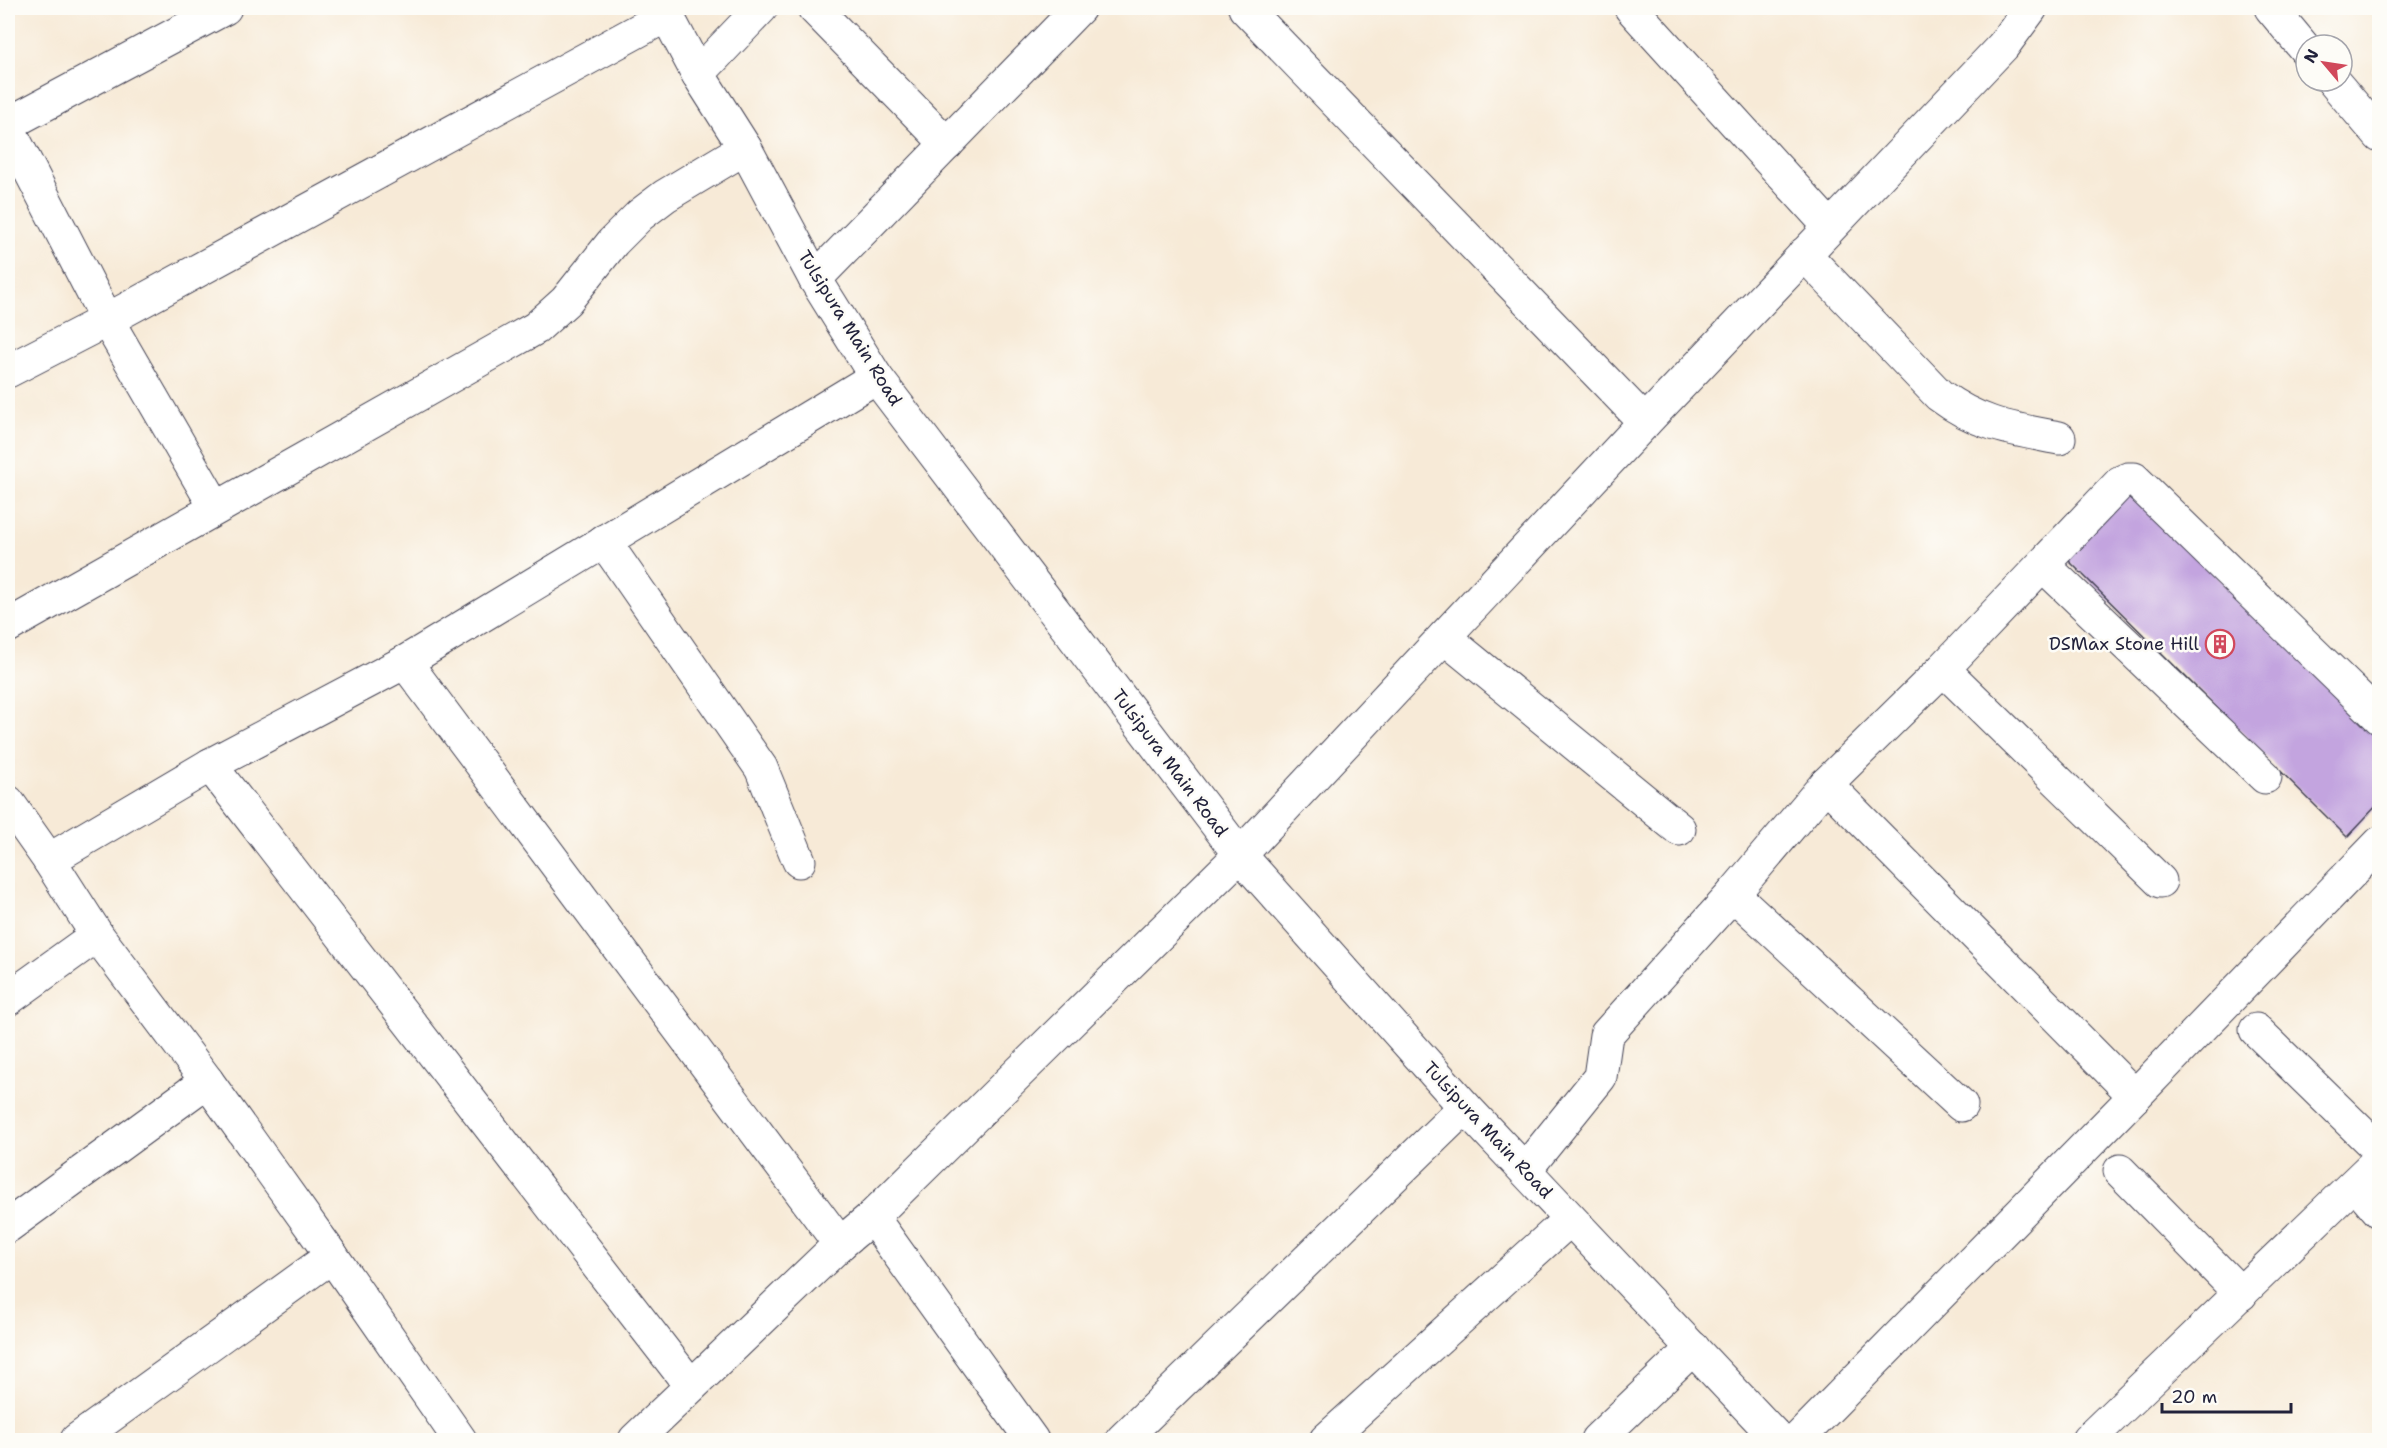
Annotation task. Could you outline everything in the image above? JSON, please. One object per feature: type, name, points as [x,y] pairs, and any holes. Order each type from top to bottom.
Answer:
[{"type":"street","points":[[216,508],[107,320],[8,126],[187,16],[225,8]]},
{"type":"street","points":[[698,74],[761,8]]},
{"type":"street","points":[[814,8],[947,144]]},
{"type":"street","points":[[816,279],[1079,8]]},
{"type":"street","points":[[1245,8],[1645,422]]},
{"type":"street","points":[[1631,8],[1830,227]]},
{"type":"street","points":[[635,1440],[872,1216],[1240,855],[1645,422],[2003,46],[2031,8]]},
{"type":"street","points":[[2271,8],[2294,36]]},
{"type":"street","points":[[8,371],[107,320],[665,11]]},
{"type":"street","name":"Tulsipura Main Road","points":[[665,11],[698,74],[745,148],[816,279],[876,377],[1240,855],[1465,1107],[1779,1440]]},
{"type":"street","points":[[2342,93],[2379,136]]},
{"type":"street","points":[[8,626],[536,328],[566,301],[613,242],[640,215],[664,196],[745,148]]},
{"type":"street","points":[[1804,254],[1939,395],[1960,411],[2001,427],[2059,438]]},
{"type":"street","points":[[49,860],[210,765],[405,662],[876,377]]},
{"type":"street","points":[[1525,1170],[1600,1077],[1606,1035],[1733,894],[1826,784],[1943,669],[2121,482],[2134,479],[2379,718]]},
{"type":"street","points":[[604,541],[761,768],[799,861]]},
{"type":"street","points":[[2043,565],[2265,777]]},
{"type":"street","points":[[1444,637],[1679,829]]},
{"type":"street","points":[[405,662],[840,1244]]},
{"type":"street","points":[[1943,669],[2160,881]]},
{"type":"street","points":[[210,765],[691,1386]]},
{"type":"street","points":[[1826,784],[2135,1096]]},
{"type":"street","points":[[8,802],[49,860],[97,935],[207,1081],[460,1440]]},
{"type":"street","points":[[1797,1440],[1852,1387],[2379,843]]},
{"type":"street","points":[[1733,894],[1961,1105]]},
{"type":"street","points":[[8,999],[97,935]]},
{"type":"street","points":[[2256,1030],[2379,1151]]},
{"type":"street","points":[[8,1226],[207,1081]]},
{"type":"street","points":[[1122,1440],[1465,1107]]},
{"type":"street","points":[[2088,1440],[2356,1184],[2379,1159]]},
{"type":"street","points":[[2120,1171],[2241,1294]]},
{"type":"street","points":[[2356,1184],[2379,1212]]},
{"type":"street","points":[[872,1216],[1032,1440]]},
{"type":"street","points":[[1326,1440],[1570,1218]]},
{"type":"street","points":[[77,1440],[332,1256]]},
{"type":"street","points":[[1597,1440],[1693,1348]]},
{"type":"building","name":"DSMax Stone Hill","points":[[2129,492],[2380,732],[2380,802],[2347,837],[2064,556]]},
{"type":"place","name":"DSMax Stone Hill","points":[[2220,644]]}]
